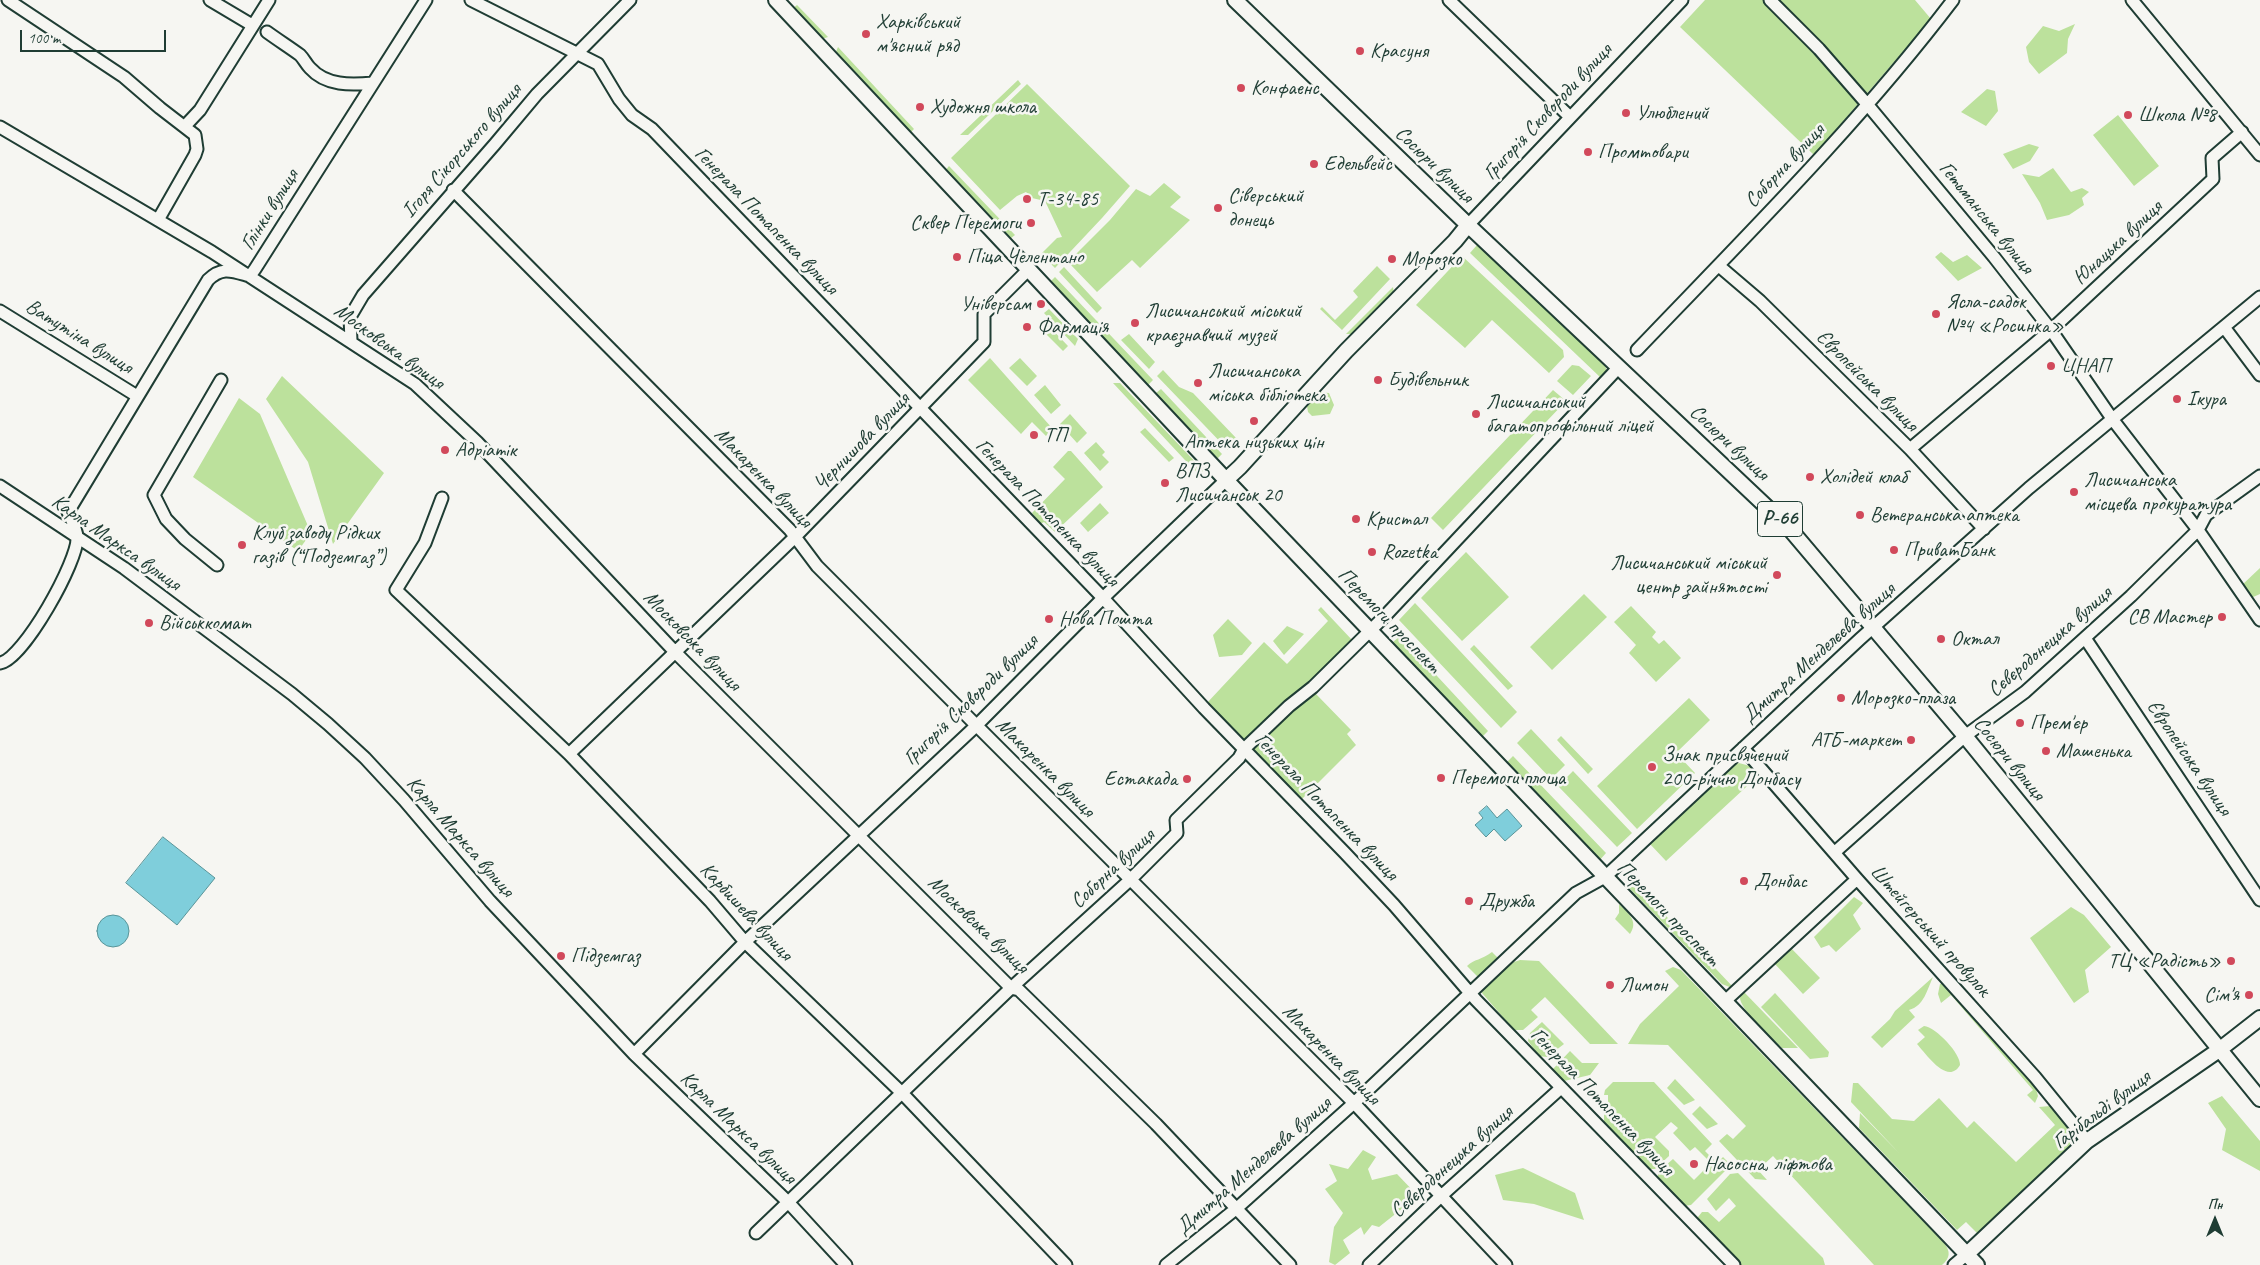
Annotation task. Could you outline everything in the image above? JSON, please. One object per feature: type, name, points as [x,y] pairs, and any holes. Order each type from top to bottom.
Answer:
[{"type":"main road","name":"Перемоги проспект","points":[[776,0],[1226,480],[1977,1265]]},
{"type":"main road","name":"Сосюри вулиця","points":[[1235,0],[1468,225],[1789,528],[1874,627],[1918,683],[1965,736],[2260,1099]]},
{"type":"main road","name":"Григорія Сковороди вулиця","points":[[1226,480],[1346,351],[1456,241],[1468,225]]},
{"type":"main road","name":"Гарібальді вулиця","points":[[1967,1254],[2087,1141],[2219,1050],[2260,1018]]},
{"type":"street","points":[[8,0],[124,77],[195,135],[197,149],[195,155],[158,220]]},
{"type":"street","points":[[210,0],[252,24]]},
{"type":"street","points":[[185,126],[200,110],[252,24],[269,0]]},
{"type":"street","name":"Глінки вулиця","points":[[77,538],[68,512],[208,280],[214,274],[226,269],[250,276],[426,0]]},
{"type":"street","name":"Генерала Потапенка вулиця","points":[[471,0],[598,64],[619,99],[632,115],[652,129],[920,410],[1103,598],[1244,749],[1394,905],[1469,993],[1734,1265]]},
{"type":"street","name":"Ігоря Сікорського вулиця","points":[[350,342],[350,316],[363,295],[453,190],[496,144],[536,94],[630,0]]},
{"type":"street","points":[[1450,0],[1570,118]]},
{"type":"street","name":"Григорія Сковороди вулиця","points":[[1468,225],[1682,0]]},
{"type":"street","name":"Гетьманська вулиця","points":[[1770,0],[1819,49],[1994,256],[2051,330],[2112,420],[2198,530],[2260,620]]},
{"type":"street","name":"Соборна вулиця","points":[[1637,350],[1719,266],[1867,104],[1954,0]]},
{"type":"street","points":[[2132,0],[2260,154]]},
{"type":"street","points":[[267,32],[302,57],[310,68],[320,76],[352,85],[373,83]]},
{"type":"street","name":"Московська вулиця","points":[[0,127],[250,276],[364,353],[415,384],[477,442],[676,653],[1011,988],[1019,990],[1136,1104],[1290,1265]]},
{"type":"street","name":"Юнацька вулиця","points":[[1910,449],[2051,330],[2213,179],[2212,158],[2242,132]]},
{"type":"street","name":"Макаренка вулиця","points":[[453,190],[795,537],[817,566],[1354,1103],[1440,1197],[1506,1265]]},
{"type":"street","name":"Європейська вулиця","points":[[1719,266],[1760,300],[1910,449],[1984,529]]},
{"type":"street","name":"Чернишова вулиця","points":[[569,754],[795,537],[920,410],[984,342],[984,314],[1029,269]]},
{"type":"street","name":"Дмитра Менделєєва вулиця","points":[[1166,1265],[1237,1208],[1354,1103],[1581,888],[1605,877],[1874,627],[1984,529],[2260,297]]},
{"type":"street","name":"Ватутіна вулиця","points":[[0,311],[137,396]]},
{"type":"street","points":[[2224,327],[2260,375]]},
{"type":"street","name":"Соборна вулиця","points":[[756,1233],[1011,988],[1131,879],[1177,833],[1176,820],[1239,758],[1244,749],[1289,706],[1313,687],[1385,616],[1619,367]]},
{"type":"street","points":[[217,565],[185,540],[166,520],[154,496],[221,380]]},
{"type":"street","name":"Сєвєродонецька вулиця","points":[[1835,852],[1965,736],[2025,692],[2132,596],[2198,530],[2206,515],[2260,476]]},
{"type":"street","name":"Григорія Сковороди вулиця","points":[[634,1054],[745,942],[976,726],[1103,598],[1226,480]]},
{"type":"street","name":"Карла Маркса вулиця","points":[[0,486],[124,568],[292,694],[362,755],[404,800],[490,901],[634,1054],[788,1202],[846,1265]]},
{"type":"street","name":"Карбишева вулиця","points":[[442,498],[425,543],[396,590],[569,754],[710,901],[745,942],[902,1093],[1066,1265]]},
{"type":"street","points":[[0,663],[12,658],[26,642],[71,565],[77,538]]},
{"type":"street","name":"Європейська вулиця","points":[[2085,638],[2260,900]]},
{"type":"street","name":"Штейгерський провулок","points":[[1743,748],[1857,879],[1986,1022],[2087,1141]]},
{"type":"street","points":[[1724,1002],[1857,879]]},
{"type":"street","name":"Сєвєродонецька вулиця","points":[[1369,1265],[1440,1197],[1561,1088]]},
{"type":"street","name":"Гарібальді вулиця","points":[[1954,1265],[1967,1254]]},
{"type":"green space","points":[[1705,0],[1915,0],[1931,19],[1814,155],[1680,27]]},
{"type":"green space","points":[[797,5],[828,37],[822,39],[792,9]]},
{"type":"green space","points":[[2075,24],[2068,39],[2067,53],[2039,74],[2029,62],[2026,47],[2043,26],[2059,31]]},
{"type":"green space","points":[[838,47],[914,129],[909,134],[835,54]]},
{"type":"green space","points":[[1018,80],[1021,84],[968,135],[960,135]]},
{"type":"green space","points":[[1027,84],[1130,186],[1055,268],[1041,254],[1057,238],[1062,237],[1045,201],[1032,198],[1026,192],[1017,196],[1000,210],[951,158]]},
{"type":"green space","points":[[1987,89],[1995,91],[1998,111],[1986,126],[1961,112]]},
{"type":"green space","points":[[2118,115],[2159,166],[2134,186],[2093,135]]},
{"type":"green space","points":[[2029,144],[2039,147],[2030,161],[2013,169],[2003,154]]},
{"type":"green space","points":[[949,166],[1015,235],[1010,239],[945,171]]},
{"type":"green space","points":[[2053,168],[2071,192],[2082,188],[2089,192],[2082,198],[2084,205],[2069,215],[2047,220],[2040,203],[2022,174],[2039,177]]},
{"type":"green space","points":[[1164,183],[1181,197],[1170,207],[1190,220],[1140,268],[1132,260],[1097,292],[1068,262],[1110,220],[1136,189],[1150,196]]},
{"type":"green space","points":[[1477,245],[1605,365],[1607,372],[1601,378],[1470,253]]},
{"type":"green space","points":[[1941,252],[1953,262],[1967,255],[1982,268],[1958,281],[1935,257]]},
{"type":"green space","points":[[1462,256],[1563,350],[1564,357],[1549,373],[1492,320],[1465,348],[1416,305]]},
{"type":"green space","points":[[1377,266],[1390,279],[1342,330],[1320,309],[1322,307],[1335,320],[1358,297],[1353,291]]},
{"type":"green space","points":[[1064,267],[1102,308],[1097,313],[1059,272]]},
{"type":"green space","points":[[1055,277],[1153,380],[1148,385],[1051,281]]},
{"type":"green space","points":[[1393,287],[1394,294],[1352,334],[1346,334]]},
{"type":"green space","points":[[1049,309],[1078,339],[1075,346],[1044,313]]},
{"type":"green space","points":[[1045,322],[1068,346],[1063,351],[1039,327]]},
{"type":"green space","points":[[1129,334],[1155,362],[1149,369],[1121,340]]},
{"type":"green space","points":[[990,358],[1052,428],[1046,436],[1032,422],[1021,434],[968,380]]},
{"type":"green space","points":[[1020,358],[1037,376],[1027,386],[1009,368]]},
{"type":"green space","points":[[1572,365],[1579,366],[1591,376],[1573,395],[1557,381]]},
{"type":"green space","points":[[1163,370],[1179,387],[1193,393],[1238,440],[1228,450],[1157,376]]},
{"type":"green space","points":[[282,376],[384,473],[333,544],[308,462],[266,399]]},
{"type":"green space","points":[[1113,383],[1120,383],[1204,471],[1198,474]]},
{"type":"green space","points":[[1045,385],[1061,405],[1051,414],[1034,395]]},
{"type":"green space","points":[[1161,389],[1222,454],[1217,459],[1156,393]]},
{"type":"green space","points":[[1553,390],[1566,401],[1443,530],[1431,518]]},
{"type":"green space","points":[[1318,392],[1329,393],[1334,405],[1330,414],[1312,416],[1308,412],[1307,406]]},
{"type":"green space","points":[[239,398],[260,414],[311,533],[298,551],[193,477]]},
{"type":"green space","points":[[1070,414],[1087,433],[1077,443],[1060,424]]},
{"type":"green space","points":[[1145,428],[1174,458],[1169,462],[1140,432]]},
{"type":"green space","points":[[1096,442],[1105,452],[1102,455],[1109,462],[1100,471],[1084,453]]},
{"type":"green space","points":[[1068,451],[1071,451],[1103,487],[1055,532],[1044,522],[1040,524],[1032,513],[1065,479],[1053,467]]},
{"type":"green space","points":[[1100,503],[1109,513],[1088,532],[1080,523]]},
{"type":"green space","points":[[1466,552],[1509,597],[1462,641],[1421,598]]},
{"type":"green space","points":[[2260,568],[2260,594],[2251,598],[2242,585]]},
{"type":"green space","points":[[1584,594],[1607,617],[1552,670],[1530,647]]},
{"type":"green space","points":[[1415,603],[1517,712],[1501,728],[1399,620]]},
{"type":"green space","points":[[1631,606],[1656,632],[1652,637],[1659,644],[1664,640],[1681,658],[1656,682],[1629,653],[1636,645],[1614,622]]},
{"type":"green space","points":[[1321,607],[1353,641],[1310,685],[1248,740],[1240,740],[1206,704],[1264,642],[1287,664],[1328,621],[1318,610]]},
{"type":"green space","points":[[1228,619],[1252,643],[1242,655],[1219,657],[1213,635]]},
{"type":"green space","points":[[1287,626],[1304,634],[1284,655],[1273,641]]},
{"type":"green space","points":[[1400,636],[1488,731],[1482,737],[1393,642]]},
{"type":"green space","points":[[1474,645],[1513,686],[1508,690],[1470,649]]},
{"type":"green space","points":[[1316,694],[1351,730],[1347,734],[1356,745],[1300,801],[1252,750],[1251,746],[1303,700]]},
{"type":"green space","points":[[1689,698],[1710,720],[1676,753],[1695,773],[1637,829],[1597,786]]},
{"type":"green space","points":[[1531,729],[1565,765],[1551,779],[1517,743]]},
{"type":"green space","points":[[1561,736],[1593,769],[1588,774],[1557,740]]},
{"type":"green space","points":[[1513,756],[1606,853],[1599,861],[1506,763]]},
{"type":"green space","points":[[1739,763],[1750,766],[1758,776],[1666,861],[1650,844],[1729,767]]},
{"type":"green space","points":[[1573,771],[1632,833],[1617,847],[1558,786]]},
{"type":"green space","points":[[1634,882],[1732,988],[1722,984],[1628,887]]},
{"type":"green space","points":[[1854,897],[1863,903],[1853,915],[1861,929],[1836,952],[1829,945],[1821,948],[1814,937]]},
{"type":"green space","points":[[1619,904],[1633,921],[1630,934],[1615,919],[1619,913]]},
{"type":"green space","points":[[2071,907],[2084,915],[2111,947],[2085,970],[2089,992],[2074,1003],[2030,938]]},
{"type":"green space","points":[[1790,947],[1820,978],[1803,994],[1774,963]]},
{"type":"green space","points":[[1492,952],[1498,958],[1478,977],[1467,966],[1472,962]]},
{"type":"green space","points":[[1520,960],[1539,961],[1618,1044],[1590,1044],[1545,997],[1531,1010],[1538,1017],[1523,1030],[1514,1030],[1482,993],[1483,988],[1508,964]]},
{"type":"green space","points":[[1673,967],[1681,970],[1944,1243],[1949,1255],[1942,1265],[1874,1265],[1773,1156],[1758,1170],[1767,1180],[1755,1179],[1719,1141],[1727,1134],[1733,1139],[1746,1126],[1668,1045],[1628,1044],[1640,1024],[1679,986],[1665,971]]},
{"type":"green space","points":[[1933,977],[1922,1001],[1909,1010],[1915,1017],[1882,1048],[1871,1037],[1890,1019],[1895,1011]]},
{"type":"green space","points":[[1940,984],[1946,984],[2035,1085],[2038,1096],[2035,1103],[2027,1095],[2033,1090],[1951,995],[1941,1003],[1938,994]]},
{"type":"green space","points":[[1744,992],[1798,1048],[1782,1048],[1757,1023],[1741,1002],[1740,997]]},
{"type":"green space","points":[[1775,993],[1829,1052],[1828,1057],[1810,1059],[1761,1007]]},
{"type":"green space","points":[[1542,1022],[1564,1044],[1547,1057],[1539,1056],[1528,1041],[1530,1033]]},
{"type":"green space","points":[[1924,1026],[1935,1031],[1952,1048],[1960,1065],[1955,1071],[1949,1072],[1937,1066],[1917,1044],[1925,1037],[1918,1030]]},
{"type":"green space","points":[[1570,1051],[1582,1063],[1599,1063],[1590,1075],[1564,1081],[1553,1069]]},
{"type":"green space","points":[[1675,1079],[1695,1100],[1684,1105],[1667,1088]]},
{"type":"green space","points":[[1613,1082],[1654,1082],[1712,1144],[1705,1151],[1717,1163],[1723,1157],[1728,1162],[1726,1170],[1691,1205],[1683,1206],[1658,1181],[1658,1172],[1673,1159],[1694,1180],[1711,1163],[1695,1147],[1690,1151],[1673,1133],[1678,1128],[1671,1122],[1655,1137],[1669,1151],[1669,1156],[1655,1169],[1646,1169],[1604,1126],[1604,1103],[1608,1102],[1608,1095],[1604,1095],[1605,1090]]},
{"type":"green space","points":[[1853,1083],[1858,1083],[1892,1119],[1914,1121],[1939,1098],[1967,1128],[1974,1121],[2016,1162],[2055,1125],[2039,1107],[2050,1106],[2066,1122],[2070,1145],[1980,1231],[1977,1233],[1966,1222],[1957,1230],[1859,1128],[1860,1113],[1899,1153],[1851,1102]]},
{"type":"green space","points":[[2222,1096],[2260,1141],[2260,1171],[2222,1150],[2226,1129],[2208,1103]]},
{"type":"green space","points":[[1700,1106],[1718,1124],[1707,1129],[1692,1114]]},
{"type":"green space","points":[[1363,1150],[1376,1157],[1368,1169],[1372,1180],[1397,1174],[1418,1196],[1379,1227],[1372,1225],[1364,1235],[1361,1227],[1343,1240],[1350,1253],[1335,1265],[1329,1262],[1334,1227],[1343,1213],[1325,1189],[1337,1181],[1329,1164],[1348,1169]]},
{"type":"green space","points":[[1523,1168],[1575,1193],[1584,1220],[1534,1204],[1503,1200],[1495,1175]]},
{"type":"green space","points":[[1738,1173],[1823,1258],[1825,1265],[1740,1265],[1699,1223],[1698,1217],[1702,1212],[1708,1212],[1719,1222],[1736,1206],[1729,1198],[1716,1211],[1707,1199],[1730,1174]]},
{"type":"water","points":[[1487,806],[1497,818],[1507,809],[1522,826],[1505,841],[1494,829],[1486,837],[1475,825],[1483,818],[1479,813]]},
{"type":"water","points":[[163,837],[215,878],[177,925],[126,883]]},
{"type":"water","points":[[113,915],[119,916],[124,920],[128,925],[128,937],[124,942],[119,946],[113,947],[107,946],[102,942],[98,937],[97,931],[98,925],[102,920],[107,916]]},
{"type":"place","name":"Харківський м'ясний ряд","points":[[866,34]]},
{"type":"place","name":"Красуня","points":[[1360,51]]},
{"type":"place","name":"Конфаенс","points":[[1241,88]]},
{"type":"place","name":"Художня школа","points":[[920,107]]},
{"type":"place","name":"Улюблений","points":[[1626,113]]},
{"type":"place","name":"Школа №8","points":[[2128,115]]},
{"type":"place","name":"Промтовари","points":[[1588,152]]},
{"type":"place","name":"Едельвейс","points":[[1314,164]]},
{"type":"place","name":"Т-34-85","points":[[1027,199]]},
{"type":"place","name":"Сіверський донець","points":[[1218,208]]},
{"type":"place","name":"Сквер Перемоги","points":[[1031,223]]},
{"type":"place","name":"Піца Челентано","points":[[957,257]]},
{"type":"place","name":"Морозко","points":[[1392,259]]},
{"type":"place","name":"Універсам","points":[[1041,304]]},
{"type":"place","name":"Ясла-садок №4 «Росинка»","points":[[1936,314]]},
{"type":"place","name":"Лисичанський міський краєзнавчий музей","points":[[1135,323]]},
{"type":"place","name":"Фармація","points":[[1027,327]]},
{"type":"place","name":"ЦНАП","points":[[2051,366]]},
{"type":"place","name":"Будівельник","points":[[1378,380]]},
{"type":"place","name":"Лисичанська мiська бiблiотека","points":[[1198,383]]},
{"type":"place","name":"Ікура","points":[[2177,399]]},
{"type":"place","name":"Лисичанський багатопрофільний ліцей","points":[[1476,414]]},
{"type":"place","name":"Аптека низьких цін","points":[[1254,421]]},
{"type":"place","name":"ТП","points":[[1034,435]]},
{"type":"place","name":"Адріатік","points":[[445,450]]},
{"type":"place","name":"Холідей клаб","points":[[1810,477]]},
{"type":"place","name":"ВПЗ Лисичанськ 20","points":[[1165,483]]},
{"type":"place","name":"Лисичанська місцева прокуратура","points":[[2074,492]]},
{"type":"place","name":"Ветеранська аптека","points":[[1860,515]]},
{"type":"place","name":"Кристал","points":[[1356,519]]},
{"type":"place","name":"Клуб заводу Рідких газів (“Подземгаз”)","points":[[242,545]]},
{"type":"place","name":"ПриватБанк","points":[[1894,550]]},
{"type":"place","name":"Rozetka","points":[[1372,552]]},
{"type":"place","name":"Лисичанський міський центр зайнятості","points":[[1777,575]]},
{"type":"place","name":"СВ Мастер","points":[[2222,617]]},
{"type":"place","name":"Нова Пошта","points":[[1049,619]]},
{"type":"place","name":"Військкомат","points":[[149,623]]},
{"type":"place","name":"Октал","points":[[1941,639]]},
{"type":"place","name":"Морозко-плаза","points":[[1841,698]]},
{"type":"place","name":"Прем'єр","points":[[2020,723]]},
{"type":"place","name":"АТБ-маркет","points":[[1911,740]]},
{"type":"place","name":"Машенька","points":[[2046,751]]},
{"type":"place","name":"Знак присвячений 200-річчю Донбасу","points":[[1652,767]]},
{"type":"place","name":"Перемоги площа","points":[[1441,778]]},
{"type":"place","name":"Естакада","points":[[1187,779]]},
{"type":"place","name":"Донбас","points":[[1744,881]]},
{"type":"place","name":"Дружба","points":[[1469,901]]},
{"type":"place","name":"Підземгаз","points":[[561,956]]},
{"type":"place","name":"ТЦ «Радість»","points":[[2231,961]]},
{"type":"place","name":"Лимон","points":[[1610,985]]},
{"type":"place","name":"Сім'я","points":[[2249,995]]},
{"type":"place","name":"Насосна, ліфтова","points":[[1694,1164]]}]
